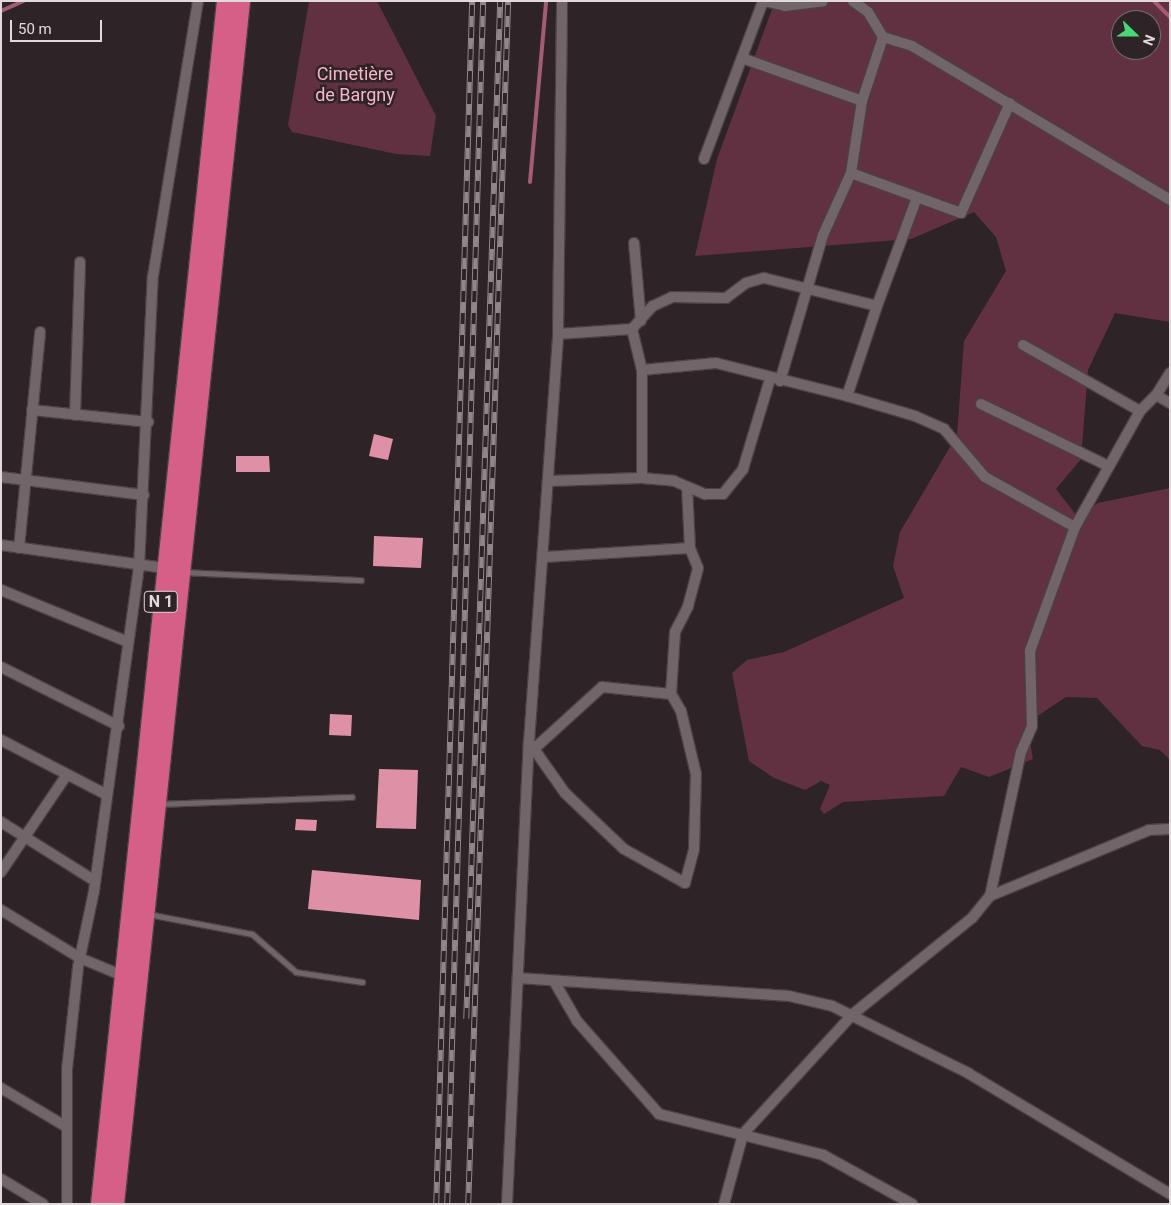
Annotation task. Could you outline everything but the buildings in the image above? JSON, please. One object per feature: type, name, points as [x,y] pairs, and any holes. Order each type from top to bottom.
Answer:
[{"type":"highway","name":"N 1","points":[[115,1204],[157,804],[173,570],[226,1]]},
{"type":"highway","name":"N 1","points":[[100,1204],[121,975],[173,570],[241,1]]},
{"type":"street","points":[[67,1204],[65,1126],[80,958],[95,881],[119,726],[128,642],[140,568],[156,254],[198,1]]},
{"type":"street","points":[[507,1204],[518,978],[558,334],[562,1]]},
{"type":"street","points":[[704,159],[764,1],[785,6],[823,1]]},
{"type":"street","points":[[854,1],[868,12],[883,37],[912,46],[1010,102],[1170,200]]},
{"type":"street","points":[[548,481],[642,478],[674,481],[705,494],[724,494],[743,469],[808,289],[823,235],[851,173],[862,101],[883,37]]},
{"type":"street","points":[[742,58],[862,101]]},
{"type":"street","points":[[851,173],[961,213],[1010,102]]},
{"type":"street","points":[[847,396],[877,306],[917,197]]},
{"type":"street","points":[[634,243],[641,321]]},
{"type":"street","points":[[74,414],[80,262]]},
{"type":"street","points":[[558,334],[632,329],[653,306],[672,297],[726,298],[746,283],[764,278],[877,306]]},
{"type":"street","points":[[632,329],[642,370],[642,478]]},
{"type":"street","points":[[19,548],[40,332]]},
{"type":"street","points":[[1023,345],[1140,411]]},
{"type":"street","points":[[642,370],[716,363],[775,380],[847,396],[944,429],[985,477],[1075,527]]},
{"type":"street","points":[[724,1204],[743,1134],[853,1014],[972,918],[990,896],[1021,752],[1032,726],[1030,651],[1075,527],[1140,411],[1156,395],[1170,374]]},
{"type":"street","points":[[1156,395],[1170,403]]},
{"type":"street","points":[[981,404],[1108,466]]},
{"type":"street","points":[[32,410],[148,422]]},
{"type":"street","points":[[1,477],[144,495]]},
{"type":"street","points":[[532,745],[565,793],[624,849],[683,884],[694,849],[696,774],[681,711],[671,694],[675,632],[688,606],[698,568],[690,548],[686,487]]},
{"type":"street","points":[[1,545],[140,568],[173,570]]},
{"type":"street","points":[[545,557],[690,548]]},
{"type":"street","points":[[1,590],[128,642]]},
{"type":"street","points":[[1,667],[119,726]]},
{"type":"street","points":[[532,745],[602,687],[671,694]]},
{"type":"street","points":[[1,740],[66,776],[108,795]]},
{"type":"street","points":[[1,872],[66,776]]},
{"type":"street","points":[[1,822],[95,881]]},
{"type":"street","points":[[990,896],[1149,830],[1170,829]]},
{"type":"street","points":[[1,910],[80,958],[121,975]]},
{"type":"street","points":[[518,978],[789,996],[853,1014],[968,1073],[1170,1194]]},
{"type":"street","points":[[554,981],[577,1021],[648,1106],[676,1120],[743,1134],[823,1156],[912,1204]]},
{"type":"street","points":[[1,1088],[65,1126]]},
{"type":"street","points":[[1,1179],[43,1204]]},
{"type":"lane","points":[[173,570],[361,580]]},
{"type":"lane","points":[[157,804],[352,798]]},
{"type":"lane","points":[[145,913],[252,934],[296,972],[362,982]]},
{"type":"green space","name":"Cimetière de Bargny","points":[[309,1],[377,1],[436,116],[430,156],[396,154],[292,132],[288,125]]},
{"type":"green space","points":[[775,1],[1170,1],[1170,322],[1115,313],[1088,370],[1081,459],[1056,489],[1077,516],[1098,503],[1170,488],[1170,760],[1160,750],[1142,746],[1097,698],[1066,697],[1027,723],[1033,759],[989,777],[961,767],[944,796],[843,802],[824,814],[820,809],[830,785],[821,781],[805,790],[774,778],[749,761],[732,673],[747,660],[784,652],[904,598],[893,566],[900,532],[957,435],[964,341],[1006,271],[996,237],[974,212],[911,239],[695,256],[717,159]]},
{"type":"waterway","points":[[1,11],[23,1]]},
{"type":"waterway","points":[[530,182],[546,1]]},
{"type":"waterway","points":[[1154,1],[1170,17]]},
{"type":"railway","points":[[436,1204],[472,1]]},
{"type":"railway","points":[[447,1204],[483,1]]},
{"type":"railway","points":[[466,1019],[500,1]]},
{"type":"railway","points":[[468,1204],[508,1]]}]
